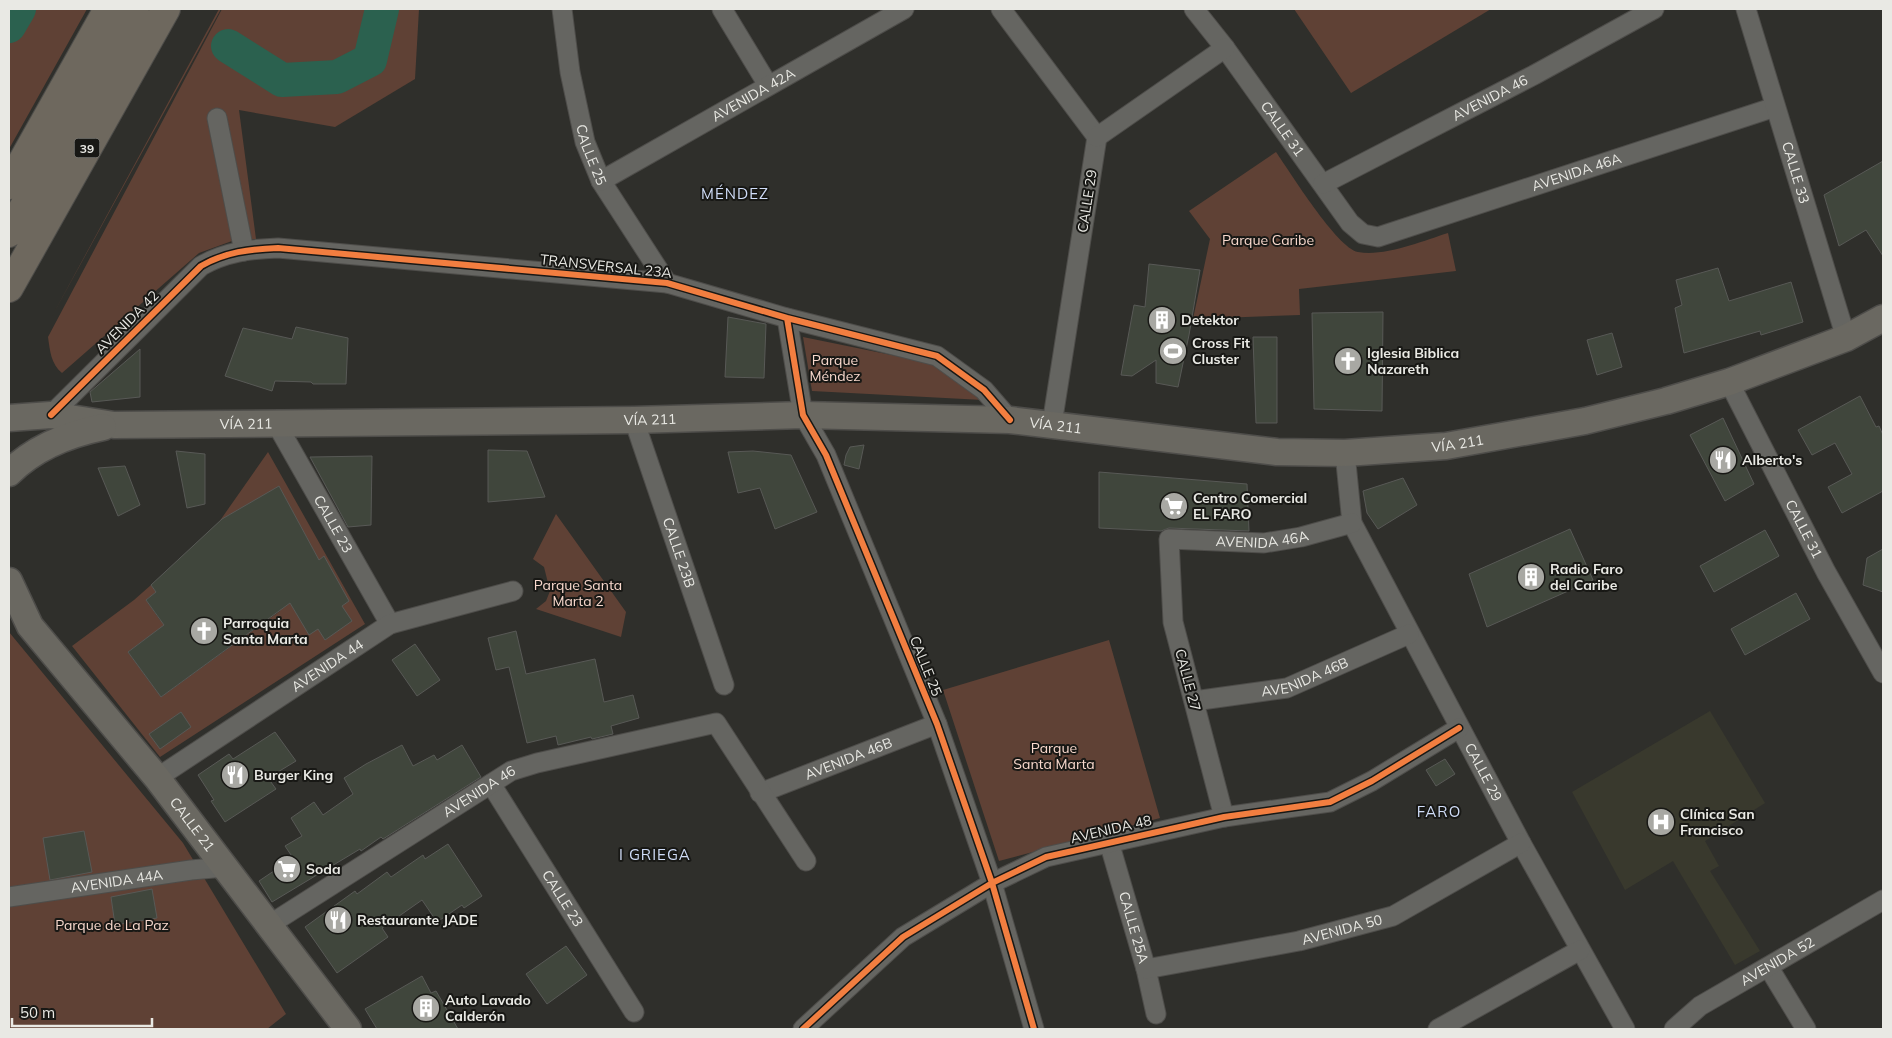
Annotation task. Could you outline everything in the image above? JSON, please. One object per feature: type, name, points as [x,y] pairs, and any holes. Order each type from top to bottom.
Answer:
[{"type":"highway","points":[[9,185],[108,9]]},
{"type":"highway","name":"39","points":[[9,233],[135,9]]},
{"type":"highway","name":"39","points":[[9,288],[166,9]]},
{"type":"main road","name":"VÍA 211","points":[[9,418],[51,415],[114,425],[634,420],[803,416],[1010,420],[1276,452],[1345,453],[1446,446],[1585,421],[1666,401],[1729,382],[1846,338],[1883,318]]},
{"type":"main road","name":"VÍA 211","points":[[9,473],[34,454],[59,440],[86,430],[114,425]]},
{"type":"main road","name":"CALLE 21","points":[[9,580],[30,626]]},
{"type":"main road","name":"CALLE 21","points":[[9,610],[30,626],[157,778],[348,1029]]},
{"type":"street","name":"CALLE 25","points":[[562,9],[570,72],[585,142],[601,181],[667,283]]},
{"type":"street","points":[[722,9],[768,85]]},
{"type":"street","name":"AVENIDA 42A","points":[[601,181],[904,9]]},
{"type":"street","points":[[1001,9],[1097,137],[1225,48]]},
{"type":"street","name":"CALLE 31","points":[[1194,9],[1225,48],[1350,223],[1363,234],[1378,237]]},
{"type":"street","name":"AVENIDA 46","points":[[1323,184],[1534,75],[1654,9]]},
{"type":"street","name":"CALLE 33","points":[[1746,9],[1846,338]]},
{"type":"street","name":"AVENIDA 46A","points":[[1378,237],[1775,107]]},
{"type":"street","points":[[217,118],[235,253]]},
{"type":"street","name":"CALLE 29","points":[[1052,424],[1097,137]]},
{"type":"street","name":"TRANSVERSAL 23A","points":[[235,253],[278,248],[667,283],[787,318],[937,356],[984,390],[1010,420]]},
{"type":"street","name":"AVENIDA 42","points":[[51,415],[201,266],[213,259],[235,253]]},
{"type":"street","name":"CALLE 25","points":[[787,318],[803,416],[826,455],[937,724],[992,883],[1034,1029]]},
{"type":"street","name":"CALLE 31","points":[[1729,382],[1826,572],[1883,673]]},
{"type":"street","name":"CALLE 23B","points":[[634,420],[724,685]]},
{"type":"street","name":"CALLE 23","points":[[276,424],[390,624]]},
{"type":"street","name":"CALLE 29","points":[[1345,453],[1352,523],[1521,843],[1625,1029]]},
{"type":"street","name":"AVENIDA 46A","points":[[1169,540],[1264,543],[1301,537],[1352,523]]},
{"type":"street","name":"CALLE 27","points":[[1169,540],[1173,622],[1224,818]]},
{"type":"street","name":"AVENIDA 44","points":[[157,778],[390,624],[513,591]]},
{"type":"street","name":"AVENIDA 46B","points":[[1194,701],[1287,688],[1409,634]]},
{"type":"street","name":"AVENIDA 46","points":[[268,925],[511,771],[537,762],[716,723],[760,793]]},
{"type":"street","name":"AVENIDA 46B","points":[[760,793],[937,724]]},
{"type":"street","name":"AVENIDA 48","points":[[803,1029],[903,938],[992,883],[1046,857],[1224,818],[1330,802],[1372,780],[1459,728]]},
{"type":"street","name":"CALLE 23","points":[[491,784],[634,1012]]},
{"type":"street","points":[[760,793],[806,861]]},
{"type":"street","name":"CALLE 25A","points":[[1109,842],[1146,969],[1156,1014]]},
{"type":"street","name":"AVENIDA 50","points":[[1146,969],[1298,941],[1393,916],[1521,843]]},
{"type":"street","name":"AVENIDA 44A","points":[[9,897],[191,870],[225,867]]},
{"type":"street","name":"AVENIDA 52","points":[[1674,1029],[1700,1006],[1769,968],[1883,900]]},
{"type":"street","points":[[1438,1029],[1580,950]]},
{"type":"street","points":[[1769,968],[1806,1029]]},
{"type":"shaded area","name":"Clínica San Francisco","points":[[1710,711],[1765,803],[1705,841],[1719,866],[1710,871],[1760,951],[1735,965],[1673,861],[1625,890],[1572,792]]},
{"type":"green space","points":[[9,9],[87,9],[9,149]]},
{"type":"green space","points":[[219,9],[221,9],[51,318]]},
{"type":"green space","points":[[222,9],[419,9],[415,79],[335,127],[239,110],[256,239],[232,241],[199,253],[62,373],[53,361],[48,337]]},
{"type":"green space","points":[[1294,9],[1491,9],[1351,93]]},
{"type":"green space","name":"Parque Caribe","points":[[1276,152],[1327,224],[1338,238],[1349,247],[1358,252],[1380,252],[1448,233],[1456,271],[1299,289],[1300,315],[1193,319],[1210,239],[1189,211]]},
{"type":"green space","name":"Parque Méndez","points":[[803,337],[937,366],[983,400],[812,391]]},
{"type":"green space","points":[[268,452],[365,624],[160,757],[72,646],[151,585],[156,592],[146,600],[160,620],[195,594],[219,522]],"holes":[[[269,596],[280,611],[161,697],[128,652],[201,598]]]},
{"type":"green space","name":"Parque Santa Marta 2","points":[[556,514],[626,612],[621,637],[536,609],[546,601],[550,591],[544,567],[533,559]]},
{"type":"green space","name":"Parque de La Paz","points":[[9,632],[183,843],[286,1014],[267,1029],[9,1029]]},
{"type":"green space","name":"Parque Santa Marta","points":[[1109,640],[1160,818],[999,861],[943,690]]},
{"type":"building","points":[[1883,161],[1883,256],[1866,230],[1839,246],[1824,195]]},
{"type":"building","name":"Detektor","points":[[1149,264],[1200,270],[1178,387],[1156,383],[1156,360],[1132,376],[1121,375],[1134,305],[1145,307]]},
{"type":"building","points":[[1718,268],[1729,301],[1791,282],[1803,322],[1761,335],[1760,331],[1684,353],[1675,308],[1682,305],[1676,280]]},
{"type":"building","name":"Iglesia Biblica Nazareth","points":[[1383,312],[1382,411],[1314,409],[1312,313]]},
{"type":"building","points":[[728,317],[766,324],[764,378],[725,377]]},
{"type":"building","points":[[296,327],[348,338],[346,384],[275,381],[272,391],[225,376],[243,328],[292,339]]},
{"type":"building","points":[[1612,333],[1622,367],[1597,375],[1587,340]]},
{"type":"building","points":[[1253,337],[1277,337],[1277,423],[1256,423]]},
{"type":"building","points":[[140,349],[140,397],[92,402],[90,392]]},
{"type":"building","points":[[1860,396],[1876,427],[1879,426],[1883,435],[1883,491],[1842,513],[1828,487],[1852,474],[1835,443],[1812,455],[1798,430]]},
{"type":"building","name":"Alberto's","points":[[1723,418],[1754,484],[1725,501],[1690,435]]},
{"type":"building","points":[[864,445],[859,469],[844,465],[850,447]]},
{"type":"building","points":[[488,450],[527,451],[545,497],[488,502]]},
{"type":"building","points":[[176,451],[205,454],[205,504],[187,508]]},
{"type":"building","points":[[753,451],[791,455],[817,512],[775,529],[760,488],[738,493],[728,452]]},
{"type":"building","points":[[372,456],[371,525],[348,527],[310,457]]},
{"type":"building","points":[[125,466],[140,505],[118,516],[98,468]]},
{"type":"building","name":"Centro Comercial EL FARO","points":[[1099,472],[1247,484],[1249,531],[1169,528],[1161,531],[1099,528]]},
{"type":"building","points":[[1403,478],[1417,505],[1378,529],[1367,513],[1363,491]]},
{"type":"building","points":[[279,486],[319,560],[324,556],[349,601],[342,606],[352,621],[325,640],[318,629],[309,635],[290,603],[161,697],[128,652],[164,625],[146,600],[156,592],[151,585],[222,519]]},
{"type":"building","name":"Radio Faro del Caribe","points":[[1570,529],[1593,580],[1487,627],[1469,574]]},
{"type":"building","points":[[1765,530],[1779,556],[1714,592],[1700,566]]},
{"type":"building","points":[[1883,549],[1883,592],[1863,585],[1867,558]]},
{"type":"building","points":[[1796,593],[1810,619],[1745,655],[1731,629]]},
{"type":"building","points":[[516,631],[526,674],[595,659],[604,702],[633,695],[639,718],[611,726],[613,734],[592,739],[591,737],[558,745],[556,736],[527,743],[509,667],[496,670],[488,638]]},
{"type":"building","points":[[415,644],[440,680],[417,696],[392,660]]},
{"type":"building","points":[[181,712],[191,727],[160,749],[149,734]]},
{"type":"building","name":"Burger King","points":[[275,732],[296,761],[268,778],[276,789],[225,822],[211,801],[214,800],[198,775],[229,754],[233,759]]},
{"type":"building","points":[[402,745],[413,766],[434,755],[437,760],[462,745],[481,777],[383,839],[381,837],[361,851],[360,849],[272,902],[259,881],[293,858],[285,846],[302,836],[291,818],[314,802],[323,815],[353,794],[344,778]]},
{"type":"building","points":[[1445,759],[1455,774],[1436,786],[1426,770]]},
{"type":"building","points":[[84,831],[92,872],[50,880],[43,838]]},
{"type":"building","points":[[448,844],[482,896],[464,908],[462,905],[437,922],[422,900],[382,928],[388,937],[337,973],[305,927],[355,891],[357,894],[387,872],[391,877],[423,855],[425,859]]},
{"type":"building","points":[[152,889],[157,918],[115,925],[111,897]]},
{"type":"building","points":[[566,946],[587,975],[547,1004],[526,974]]},
{"type":"building","points":[[422,976],[431,993],[436,991],[458,1029],[377,1029],[365,1009]]},
{"type":"waterway","points":[[9,26],[19,9]]},
{"type":"waterway","points":[[228,46],[282,80],[337,77],[370,60],[382,9]]},
{"type":"cycle path","points":[[51,415],[201,266],[219,257],[238,252],[278,248],[667,283],[787,318],[937,356],[984,390],[1010,420]]},
{"type":"cycle path","points":[[787,318],[803,415],[826,455],[937,724],[992,883],[1034,1029]]},
{"type":"cycle path","points":[[803,1029],[903,937],[992,883],[1046,857],[1224,817],[1330,802],[1372,781],[1459,728]]},
{"type":"place","name":"Detektor","points":[[1162,320]]},
{"type":"place","name":"Cross Fit Cluster","points":[[1173,351]]},
{"type":"place","name":"Iglesia Biblica Nazareth","points":[[1348,361]]},
{"type":"place","name":"Alberto's","points":[[1723,460]]},
{"type":"place","name":"Centro Comercial EL FARO","points":[[1174,506]]},
{"type":"place","name":"Radio Faro del Caribe","points":[[1531,577]]},
{"type":"place","name":"Parroquia Santa Marta","points":[[204,631]]},
{"type":"place","name":"Burger King","points":[[235,775]]},
{"type":"place","name":"Clínica San Francisco","points":[[1661,822]]},
{"type":"place","name":"Soda","points":[[287,869]]},
{"type":"place","name":"Restaurante JADE","points":[[338,920]]},
{"type":"place","name":"Auto Lavado Calderón","points":[[426,1008]]},
{"type":"district","name":"MÉNDEZ","points":[[735,193]]},
{"type":"district","name":"FARO","points":[[1439,811]]},
{"type":"district","name":"I GRIEGA","points":[[655,854]]}]
